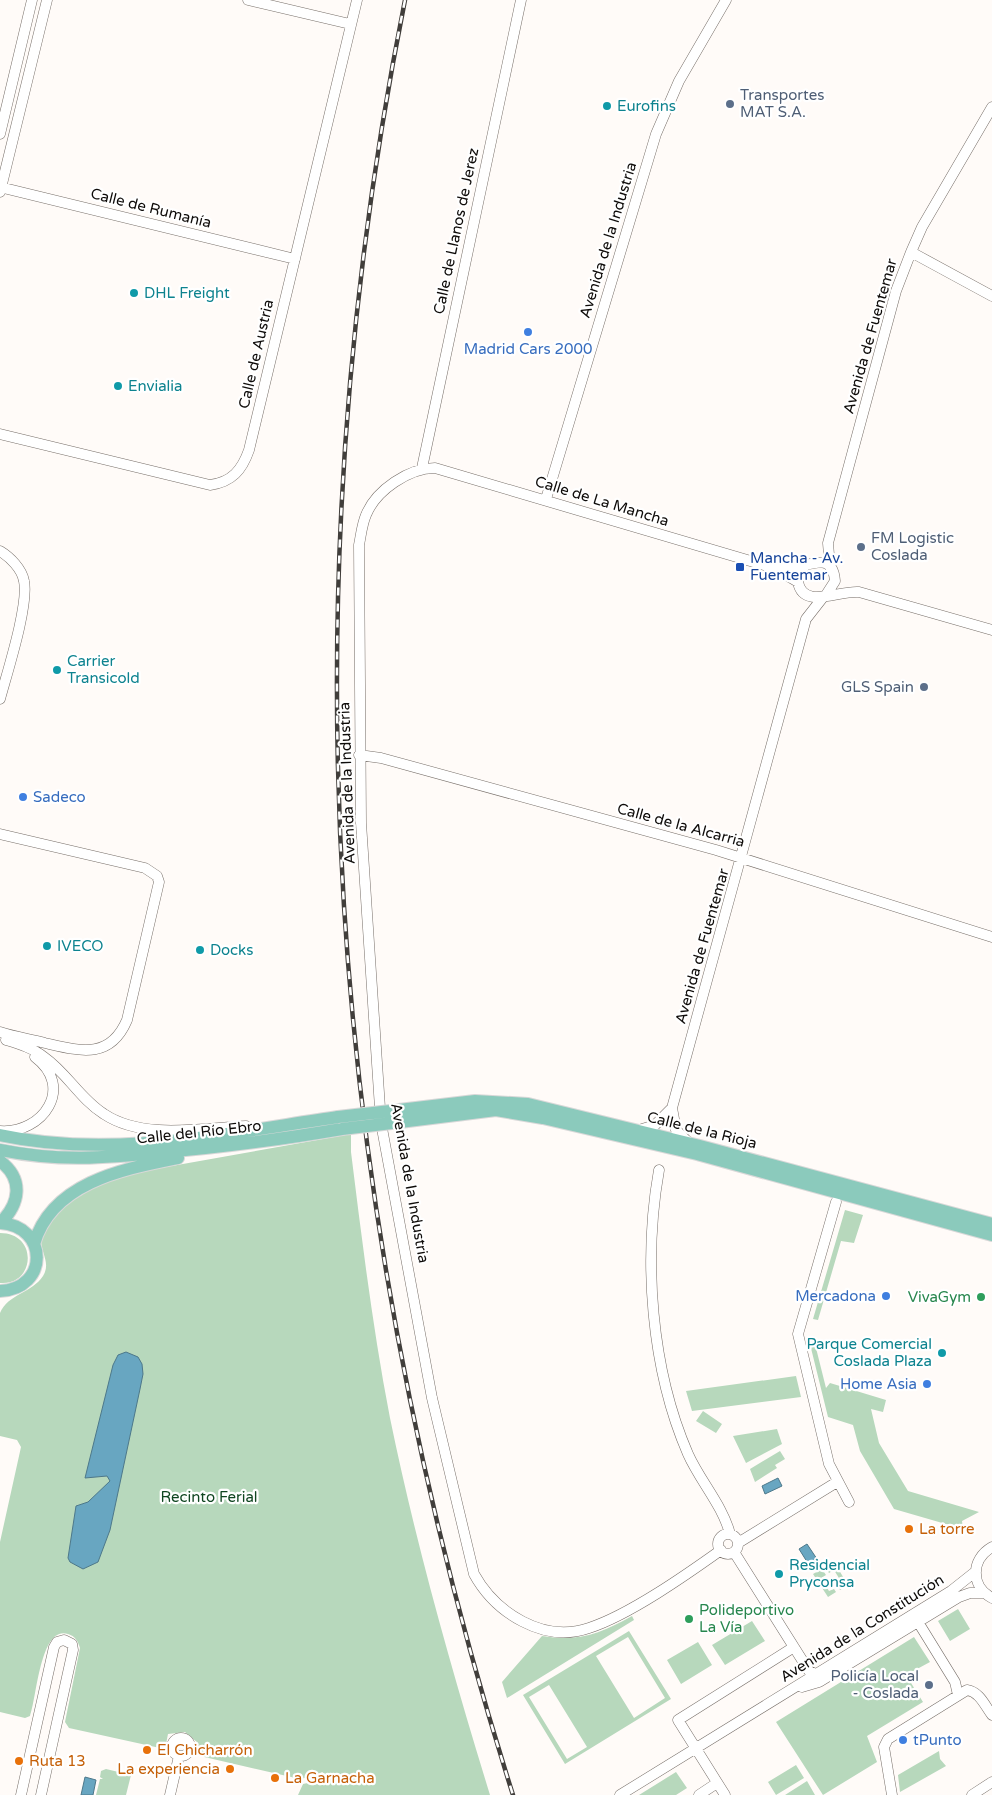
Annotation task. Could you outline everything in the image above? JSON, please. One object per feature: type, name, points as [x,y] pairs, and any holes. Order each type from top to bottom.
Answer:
[{"type":"main road","name":"Calle de la Rioja","points":[[399,1116],[475,1101],[512,1102],[690,1144],[992,1224]]},
{"type":"main road","name":"Calle de la Rioja","points":[[399,1116],[496,1110],[544,1118],[697,1154],[992,1235]]},
{"type":"main road","name":"Calle del Río Ebro","points":[[0,1135],[21,1140],[93,1145],[185,1139],[278,1126],[340,1123],[399,1116]]},
{"type":"main road","name":"Calle del Río Ebro","points":[[0,1150],[50,1157],[87,1159],[241,1146],[340,1123]]},
{"type":"main road","points":[[34,1244],[39,1228],[58,1206],[69,1196],[100,1177],[124,1169],[241,1146]]},
{"type":"main road","points":[[0,1161],[14,1176],[17,1197],[10,1213],[0,1223]]},
{"type":"main road","points":[[0,1223],[21,1228],[34,1244],[37,1256],[36,1267],[30,1278],[21,1286],[5,1291],[0,1303]]},
{"type":"street","points":[[0,134],[32,0]]},
{"type":"street","points":[[0,189],[46,0]]},
{"type":"street","points":[[248,0],[350,24]]},
{"type":"street","name":"Calle de Austria","points":[[0,434],[210,485],[227,481],[240,469],[249,450],[357,0]]},
{"type":"street","name":"Calle de Llanos de Jerez","points":[[422,468],[520,0]]},
{"type":"street","name":"Avenida de la Industria","points":[[546,499],[656,134],[679,81],[726,0]]},
{"type":"street","name":"Avenida de Fuentemar","points":[[832,571],[828,543],[896,291],[910,252],[922,227],[992,107]]},
{"type":"street","name":"Calle de Rumanía","points":[[0,189],[295,259]]},
{"type":"street","points":[[910,252],[992,296]]},
{"type":"street","name":"Calle de La Mancha","points":[[422,468],[435,468],[546,499],[774,568],[791,568],[809,563]]},
{"type":"street","name":"Avenida de la Industria","points":[[422,468],[404,477],[384,492],[366,513],[359,546],[359,755],[361,823],[381,1123],[432,1398],[474,1574],[487,1595],[512,1616],[529,1624],[569,1632],[588,1629],[619,1615],[721,1550]]},
{"type":"street","name":"Avenida de Fuentemar","points":[[809,563],[831,532]]},
{"type":"street","points":[[0,551],[13,562],[24,578],[21,614],[0,700]]},
{"type":"street","points":[[858,592],[822,562],[809,563],[800,572],[799,586],[811,597],[858,592],[992,630]]},
{"type":"street","name":"Calle de La Mancha","points":[[774,568],[799,586]]},
{"type":"street","points":[[825,596],[834,587],[832,571]]},
{"type":"street","name":"Avenida de Fuentemar","points":[[690,1144],[676,1130],[672,1108],[806,619],[806,606],[799,586]]},
{"type":"street","name":"Avenida de Fuentemar","points":[[806,619],[825,596]]},
{"type":"street","name":"Calle de la Alcarria","points":[[359,755],[380,758],[742,858],[992,937]]},
{"type":"street","points":[[0,834],[145,868],[157,876],[158,890],[128,1020],[114,1041],[102,1048],[83,1051],[0,1032]]},
{"type":"street","points":[[0,1038],[30,1048],[43,1056],[105,1116],[121,1122],[159,1130],[278,1126]]},
{"type":"street","points":[[0,1042],[27,1052],[39,1060],[48,1073],[53,1091],[52,1103],[38,1121],[19,1130],[0,1131]]},
{"type":"street","points":[[637,1131],[655,1125],[672,1108]]},
{"type":"street","points":[[659,1170],[652,1228],[651,1279],[657,1336],[669,1400],[688,1454],[720,1511],[730,1534],[735,1537],[736,1547],[794,1647],[809,1670],[816,1674]]},
{"type":"street","points":[[836,1202],[798,1334],[829,1464],[849,1502]]},
{"type":"street","points":[[730,1534],[724,1536],[719,1541],[721,1550],[726,1553],[837,1482]]},
{"type":"street","points":[[990,1597],[976,1580],[975,1572],[980,1556],[992,1547]]},
{"type":"street","name":"Avenida de la Constitución","points":[[620,1795],[951,1591],[975,1572]]},
{"type":"street","name":"Avenida de la Constitución","points":[[763,1706],[801,1687],[819,1682],[959,1596],[970,1593],[990,1597]]},
{"type":"street","points":[[918,1622],[955,1682],[958,1695]]},
{"type":"street","points":[[21,1795],[54,1647],[57,1642],[64,1640],[72,1644],[74,1650],[41,1795]]},
{"type":"street","name":"Avenida de la Constitución","points":[[696,1748],[678,1720],[794,1647]]},
{"type":"street","points":[[892,1795],[885,1742],[967,1690],[974,1691],[992,1715]]},
{"type":"street","points":[[696,1748],[725,1795]]},
{"type":"street","points":[[170,1795],[179,1756]]},
{"type":"street","points":[[972,1795],[992,1782]]},
{"type":"street","points":[[699,1795],[718,1783]]},
{"type":"green space","name":"Recinto Ferial","points":[[351,1134],[351,1152],[368,1285],[378,1352],[400,1466],[436,1608],[490,1795],[298,1795],[303,1784],[331,1778],[322,1772],[319,1775],[300,1779],[200,1756],[196,1752],[198,1743],[185,1732],[168,1734],[166,1744],[160,1748],[69,1728],[65,1722],[80,1648],[76,1639],[68,1634],[59,1634],[51,1640],[41,1665],[30,1716],[25,1718],[0,1712],[0,1542],[21,1447],[17,1440],[0,1436],[0,1313],[14,1297],[33,1286],[43,1276],[46,1267],[41,1245],[44,1229],[61,1209],[73,1200],[121,1175]]},
{"type":"green space","points":[[845,1210],[863,1215],[854,1243],[841,1241],[818,1320],[813,1319]]},
{"type":"green space","points":[[0,1233],[13,1235],[21,1241],[26,1250],[28,1259],[26,1268],[12,1282],[0,1283]]},
{"type":"green space","points":[[808,1336],[813,1336],[826,1388],[830,1383],[886,1400],[883,1412],[871,1409],[879,1443],[908,1491],[979,1512],[962,1521],[963,1529],[894,1509],[860,1451],[853,1425],[828,1417]]},
{"type":"green space","points":[[796,1376],[801,1397],[692,1411],[686,1391]]},
{"type":"green space","points":[[703,1411],[722,1424],[716,1433],[696,1421]]},
{"type":"green space","points":[[777,1429],[782,1444],[746,1463],[733,1436]]},
{"type":"green space","points":[[780,1451],[785,1459],[775,1465],[777,1468],[755,1482],[750,1469]]},
{"type":"green space","points":[[834,1562],[848,1585],[840,1590],[838,1586],[842,1583],[834,1570],[829,1573],[825,1567]]},
{"type":"green space","points":[[822,1569],[826,1575],[821,1578],[829,1591],[834,1589],[836,1592],[828,1597],[813,1574]]},
{"type":"green space","points":[[958,1609],[970,1629],[950,1641],[938,1621]]},
{"type":"green space","points":[[632,1616],[634,1620],[507,1698],[502,1682],[542,1636],[567,1638],[589,1635],[610,1628]]},
{"type":"green space","points":[[752,1621],[765,1641],[725,1665],[712,1645]]},
{"type":"green space","points":[[629,1631],[671,1699],[565,1764],[523,1695]],"holes":[[[628,1637],[665,1698],[634,1718],[596,1656]],[[549,1685],[587,1747],[567,1759],[529,1697]]]},
{"type":"green space","points":[[914,1637],[930,1662],[906,1675],[923,1702],[867,1736],[877,1762],[823,1795],[776,1722]]},
{"type":"green space","points":[[698,1642],[712,1665],[681,1684],[667,1660]]},
{"type":"green space","points":[[939,1751],[940,1759],[946,1766],[900,1792],[898,1775]]},
{"type":"green space","points":[[796,1765],[804,1778],[776,1795],[768,1782]]},
{"type":"green space","points":[[106,1769],[131,1775],[126,1795],[96,1795],[100,1779],[103,1779],[100,1777],[101,1771]]},
{"type":"green space","points":[[676,1772],[687,1788],[676,1795],[639,1795]]},
{"type":"green space","points":[[807,1781],[815,1795],[785,1795]]},
{"type":"water","points":[[126,1352],[138,1357],[142,1364],[143,1374],[110,1530],[98,1562],[83,1569],[70,1562],[68,1558],[76,1506],[88,1502],[110,1481],[107,1476],[85,1478],[113,1365],[118,1355]]},
{"type":"water","points":[[778,1478],[782,1486],[765,1494],[762,1486]]},
{"type":"water","points":[[807,1544],[817,1559],[809,1565],[799,1549]]},
{"type":"water","points":[[85,1777],[96,1780],[93,1795],[81,1795]]},
{"type":"railway","points":[[405,0],[367,227],[345,453],[337,679],[344,904],[365,1129],[401,1352],[450,1574],[513,1795]]},
{"type":"place","name":"Transportes MAT S.A.","points":[[730,104]]},
{"type":"place","name":"Eurofins","points":[[607,106]]},
{"type":"place","name":"DHL Freight","points":[[134,293]]},
{"type":"place","name":"Madrid Cars 2000","points":[[528,332]]},
{"type":"place","name":"Envialia","points":[[118,386]]},
{"type":"place","name":"FM Logistic Coslada","points":[[861,547]]},
{"type":"place","name":"Mancha - Av. Fuentemar","points":[[740,567]]},
{"type":"place","name":"Carrier Transicold","points":[[57,670]]},
{"type":"place","name":"GLS Spain","points":[[924,687]]},
{"type":"place","name":"Sadeco","points":[[23,797]]},
{"type":"place","name":"IVECO","points":[[47,946]]},
{"type":"place","name":"Docks","points":[[200,950]]},
{"type":"place","name":"Mercadona","points":[[886,1296]]},
{"type":"place","name":"VivaGym","points":[[981,1297]]},
{"type":"place","name":"Parque Comercial Coslada Plaza","points":[[942,1353]]},
{"type":"place","name":"Home Asia","points":[[927,1384]]},
{"type":"place","name":"La torre","points":[[909,1529]]},
{"type":"place","name":"Residencial Pryconsa","points":[[779,1574]]},
{"type":"place","name":"Polideportivo La Vía","points":[[689,1619]]},
{"type":"place","name":"Policía Local - Coslada","points":[[929,1685]]},
{"type":"place","name":"tPunto","points":[[903,1740]]},
{"type":"place","name":"El Chicharrón","points":[[147,1750]]},
{"type":"place","name":"Ruta 13","points":[[19,1761]]},
{"type":"place","name":"La experiencia","points":[[230,1769]]},
{"type":"place","name":"La Garnacha","points":[[275,1778]]}]
